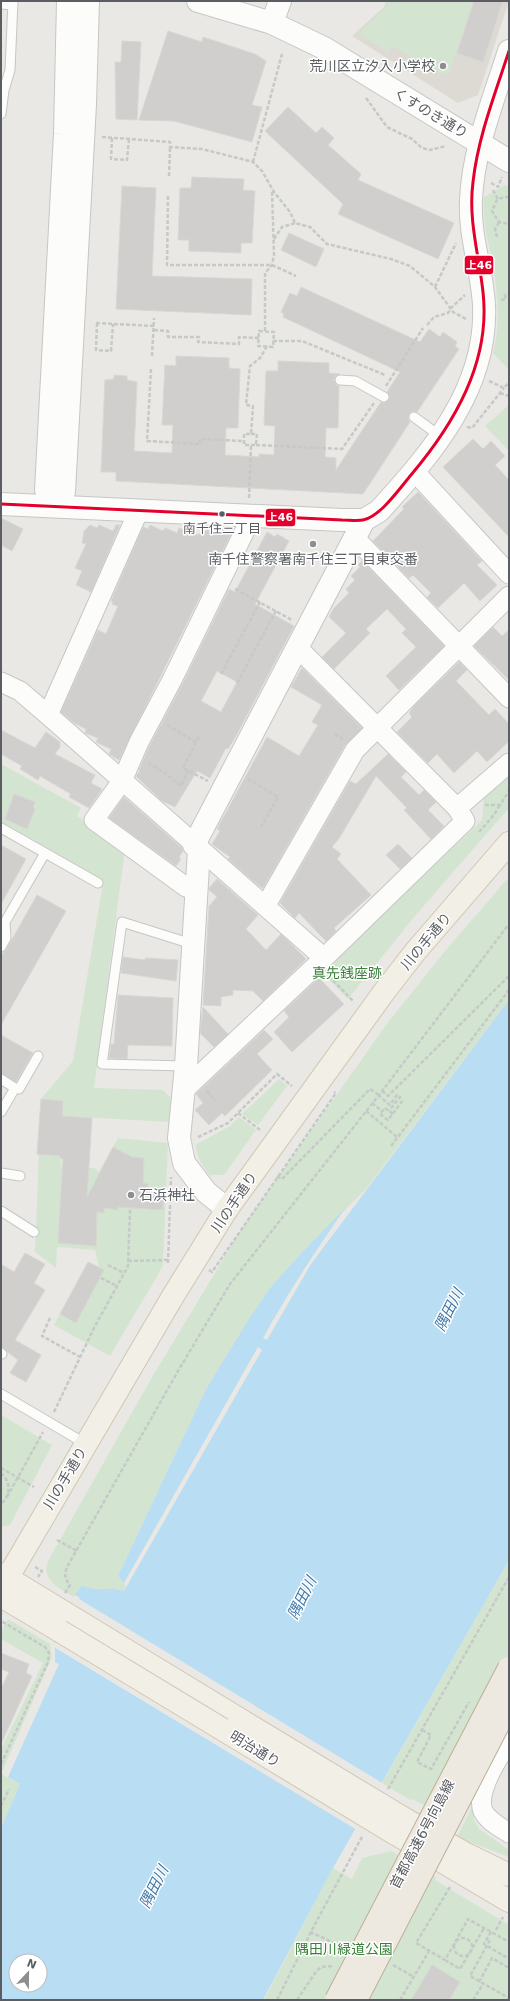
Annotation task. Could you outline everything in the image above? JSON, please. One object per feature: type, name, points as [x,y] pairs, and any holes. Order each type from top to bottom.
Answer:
[{"type":"highway","name":"首都高速6号向島線","points":[[336,2000],[509,1668]]},
{"type":"highway","name":"首都高速6号向島線","points":[[356,2000],[509,1704]]},
{"type":"main road","name":"川の手通り","points":[[2,1584],[173,1296],[227,1209],[384,992],[509,843]]},
{"type":"main road","name":"明治通り","points":[[2,1584],[64,1614],[398,1825],[507,1908]]},
{"type":"main road","name":"明治通り","points":[[398,1825],[466,1854],[509,1875]]},
{"type":"street","points":[[55,506],[46,490],[65,134],[68,1]]},
{"type":"street","points":[[55,506],[64,492],[85,104],[88,1]]},
{"type":"street","name":"くすのき通り","points":[[198,1],[272,23],[324,48],[481,143],[506,168]]},
{"type":"street","points":[[272,23],[280,1]]},
{"type":"street","points":[[227,1209],[206,1192],[184,1164],[179,1138],[186,1066],[196,847],[360,529],[379,511],[414,471],[449,426],[464,398],[480,353],[484,307],[482,281],[472,238],[471,200],[474,174],[481,143],[509,51]]},
{"type":"street","points":[[414,471],[509,574]]},
{"type":"street","points":[[1,504],[139,510],[251,510],[360,529],[458,646],[509,698]]},
{"type":"street","points":[[48,715],[139,510]]},
{"type":"street","points":[[195,890],[186,887],[94,820],[122,780],[220,581],[251,510]]},
{"type":"street","points":[[266,905],[355,750],[377,726],[509,596]]},
{"type":"street","points":[[184,1090],[326,966],[465,821],[457,808],[298,648]]},
{"type":"street","points":[[1,682],[20,691],[196,847],[266,905],[326,966]]},
{"type":"street","points":[[457,808],[509,763]]},
{"type":"street","points":[[509,1740],[482,1792],[483,1810],[494,1823],[509,1833]]},
{"type":"lane","points":[[1,4],[13,3],[10,70],[3,90],[1,114]]},
{"type":"lane","points":[[1,53],[11,53]]},
{"type":"lane","points":[[340,380],[355,381],[382,396]]},
{"type":"lane","points":[[414,417],[441,436]]},
{"type":"lane","points":[[1,828],[98,883]]},
{"type":"lane","points":[[1,947],[6,938],[5,922],[45,853]]},
{"type":"lane","points":[[186,1066],[102,1064],[122,922],[192,944]]},
{"type":"lane","points":[[1,1079],[19,1089],[38,1056]]},
{"type":"lane","points":[[1,1112],[15,1088]]},
{"type":"lane","points":[[1,1174],[20,1176]]},
{"type":"lane","points":[[1,1211],[34,1232]]},
{"type":"lane","points":[[1,1394],[86,1444]]},
{"type":"path","points":[[253,162],[282,54]]},
{"type":"path","points":[[366,98],[387,127],[412,139],[422,148],[430,150],[446,146]]},
{"type":"path","points":[[97,137],[170,142],[169,176]]},
{"type":"path","points":[[112,138],[111,159],[128,160],[129,139]]},
{"type":"path","points":[[170,147],[202,149],[253,162],[262,171],[272,188],[290,212],[295,223]]},
{"type":"path","points":[[498,187],[506,168]]},
{"type":"path","points":[[265,331],[265,273],[272,265],[274,255],[272,188]]},
{"type":"path","points":[[493,190],[498,199]]},
{"type":"path","points":[[168,196],[167,265],[272,265],[296,276]]},
{"type":"path","points":[[509,196],[498,199],[494,203],[492,212],[499,222],[509,224]]},
{"type":"path","points":[[497,237],[494,229],[499,222]]},
{"type":"path","points":[[273,239],[282,227],[295,223],[310,227],[327,244],[391,259],[410,266],[435,286],[453,312],[471,322]]},
{"type":"path","points":[[435,286],[454,245],[458,241]]},
{"type":"path","points":[[427,325],[434,317],[448,314],[451,308],[466,294]]},
{"type":"path","points":[[152,356],[154,318]]},
{"type":"path","points":[[89,323],[154,328],[168,331],[168,337],[199,337],[198,342],[239,344],[239,337],[259,338]]},
{"type":"path","points":[[97,323],[96,350],[111,351],[113,324]]},
{"type":"path","points":[[256,445],[257,434],[244,434],[244,445],[251,446],[342,448],[382,396],[423,328]]},
{"type":"path","points":[[259,331],[274,332],[273,347],[258,346],[259,338],[259,331]]},
{"type":"path","points":[[273,341],[302,342],[385,375]]},
{"type":"path","points":[[251,434],[253,406],[246,405],[250,366],[260,358],[267,346]]},
{"type":"path","points":[[151,369],[148,441],[200,444],[200,439],[244,441]]},
{"type":"path","points":[[483,379],[504,388]]},
{"type":"path","points":[[461,425],[472,428],[509,382]]},
{"type":"path","points":[[500,393],[509,396]]},
{"type":"path","points":[[251,446],[251,510]]},
{"type":"path","points":[[220,581],[294,621]]},
{"type":"path","points":[[220,674],[260,602]]},
{"type":"path","points":[[237,683],[276,611]]},
{"type":"path","points":[[152,717],[196,742]]},
{"type":"path","points":[[199,737],[183,768],[214,784]]},
{"type":"path","points":[[133,755],[165,773],[181,786],[188,771]]},
{"type":"path","points":[[247,779],[278,797],[261,827]]},
{"type":"path","points":[[474,836],[494,815],[509,791]]},
{"type":"path","points":[[481,805],[494,806],[500,804]]},
{"type":"path","points":[[64,1614],[70,1585],[66,1580],[65,1574],[174,1378],[230,1284],[382,1091],[509,924]]},
{"type":"path","points":[[326,966],[354,1002]]},
{"type":"path","points":[[382,1091],[388,1096],[509,976]]},
{"type":"path","points":[[391,1146],[509,990]]},
{"type":"path","points":[[197,1138],[228,1123],[277,1074],[292,1086]]},
{"type":"path","points":[[277,1176],[282,1179],[370,1089],[390,1105],[397,1095],[400,1097],[390,1111]]},
{"type":"path","points":[[207,1268],[212,1272],[277,1176],[336,1093],[332,1090]]},
{"type":"path","points":[[382,1111],[380,1114],[388,1120],[403,1100]]},
{"type":"path","points":[[372,1103],[382,1111]]},
{"type":"path","points":[[382,1111],[385,1108],[393,1114]]},
{"type":"path","points":[[366,1111],[397,1137]]},
{"type":"path","points":[[238,1113],[260,1130]]},
{"type":"path","points":[[128,1261],[168,1262],[171,1174]]},
{"type":"path","points":[[1,1504],[7,1496],[48,1422],[128,1266],[130,1210]]},
{"type":"path","points":[[108,1265],[124,1273]]},
{"type":"path","points":[[101,1278],[117,1286]]},
{"type":"path","points":[[50,1318],[42,1336],[80,1357]]},
{"type":"path","points":[[1,1468],[34,1487]]},
{"type":"path","points":[[1,1473],[8,1483],[7,1496]]},
{"type":"path","points":[[57,1540],[77,1551]]},
{"type":"path","points":[[33,1566],[42,1571]]},
{"type":"path","points":[[394,1780],[509,1578]]},
{"type":"path","points":[[1,1621],[45,1647],[50,1653],[48,1662],[1,1764]]},
{"type":"path","points":[[422,1730],[431,1735],[417,1762],[431,1769]]},
{"type":"path","points":[[1,1806],[9,1789]]},
{"type":"path","points":[[277,2000],[310,1932],[340,1877]]},
{"type":"path","points":[[452,1883],[416,1943],[460,1969],[484,1928]]},
{"type":"path","points":[[496,1930],[507,1908]]},
{"type":"path","points":[[445,1960],[468,1919],[509,1942]]},
{"type":"path","points":[[310,1932],[345,1948]]},
{"type":"path","points":[[491,1932],[484,1944],[509,1959]]},
{"type":"path","points":[[454,1945],[455,1952],[460,1956],[466,1956],[470,1952],[472,1946],[467,1940],[462,1938],[456,1941]]},
{"type":"path","points":[[490,1940],[470,1976],[509,1998]]},
{"type":"path","points":[[400,2000],[430,1951]]},
{"type":"path","points":[[479,1982],[492,1958],[509,1968]]},
{"type":"path","points":[[298,2000],[314,1973],[321,1967],[336,1966]]},
{"type":"path","points":[[473,2000],[483,1984]]},
{"type":"shaded area","name":"荒川区立汐入小学校","points":[[386,1],[509,1],[478,95],[458,103],[352,36],[384,7]]},
{"type":"green space","points":[[388,1],[473,1],[449,74],[444,75],[392,46],[388,52],[359,34],[385,8]]},
{"type":"green space","points":[[505,185],[509,187],[509,370],[493,353],[497,332],[497,299],[495,277],[485,224],[484,206],[484,197]]},
{"type":"green space","points":[[509,405],[509,451],[485,426]]},
{"type":"green space","points":[[1,764],[81,808],[77,816],[125,849],[94,1088],[163,1090],[171,1098],[169,1122],[63,1116],[61,1166],[94,1168],[99,1172],[118,1138],[168,1143],[163,1266],[110,1356],[54,1325],[88,1262],[99,1267],[95,1250],[57,1247],[56,1268],[35,1252],[41,1099],[73,1061],[103,883],[1,823]]},
{"type":"green space","name":"真先銭座跡","points":[[509,776],[509,808],[415,916],[348,999],[322,973],[482,820],[484,795]]},
{"type":"green space","points":[[509,877],[509,1000],[366,1189],[294,1261],[270,1288],[250,1317],[206,1389],[118,1576],[126,1586],[124,1591],[120,1589],[92,1590],[82,1585],[74,1597],[57,1587],[49,1579],[47,1574],[46,1568],[48,1561],[151,1379],[239,1233],[386,1025],[445,951]]},
{"type":"green space","points":[[279,1079],[287,1086],[258,1125],[242,1114]]},
{"type":"green space","points":[[239,1117],[256,1130],[224,1175],[209,1175],[200,1161],[195,1145],[230,1126]]},
{"type":"green space","points":[[1,1415],[52,1445],[10,1525],[1,1527]]},
{"type":"green space","points":[[509,1560],[509,1686],[440,1813],[412,1799],[410,1800],[382,1783]]},
{"type":"green space","points":[[8,1619],[50,1644],[52,1657],[1,1774],[1,1749],[43,1663],[1,1639],[1,1631]]},
{"type":"green space","points":[[1,1774],[20,1784],[1,1828]]},
{"type":"green space","points":[[473,1805],[474,1820],[479,1829],[509,1850],[509,1857],[457,1837]]},
{"type":"green space","name":"隅田川緑道公園","points":[[391,1851],[436,1877],[435,1880],[509,1925],[509,2000],[264,2000],[333,1868],[352,1879],[362,1858]]},
{"type":"water","name":"隅田川","points":[[509,1000],[509,1560],[333,1868],[263,2000],[1,2000],[1,1828],[20,1784],[8,1777],[59,1664],[55,1662],[55,1649],[53,1644],[80,1598],[75,1595],[82,1585],[94,1589],[119,1589],[124,1591],[262,1350],[258,1347],[124,1583],[118,1576],[206,1389],[250,1317],[270,1288],[346,1207],[282,1305],[263,1338],[267,1340],[311,1264]]},
{"type":"pier","points":[[79,1599],[384,1784],[357,1830],[52,1646]]},
{"type":"building","points":[[474,1],[503,1],[483,62],[457,53]]},
{"type":"building","points":[[168,31],[202,42],[203,37],[255,54],[266,61],[252,105],[262,107],[252,142],[174,121],[139,120]]},
{"type":"building","points":[[122,41],[141,42],[137,120],[116,119],[115,62],[121,62]]},
{"type":"building","points":[[288,107],[316,133],[322,127],[334,138],[328,145],[361,174],[358,180],[454,223],[438,259],[338,214],[343,204],[265,131]]},
{"type":"building","points":[[192,177],[244,179],[243,190],[255,191],[252,243],[241,243],[241,253],[189,251],[189,240],[178,240],[180,188],[191,188]]},
{"type":"building","points":[[122,186],[156,188],[152,276],[252,279],[251,315],[116,309]]},
{"type":"building","points":[[289,233],[324,249],[316,267],[281,250]]},
{"type":"building","points":[[301,287],[420,342],[429,329],[440,337],[443,332],[457,342],[455,346],[459,349],[417,412],[412,411],[409,414],[408,419],[410,422],[363,494],[116,481],[116,472],[101,472],[105,380],[114,379],[114,375],[127,376],[127,380],[137,382],[134,451],[172,453],[173,425],[162,425],[165,365],[176,366],[176,356],[229,358],[229,368],[240,369],[238,428],[226,428],[225,455],[259,457],[259,454],[274,455],[275,426],[264,425],[266,371],[278,371],[278,361],[329,363],[329,373],[340,374],[335,376],[334,380],[336,385],[339,386],[338,428],[326,428],[325,457],[336,458],[336,470],[381,402],[384,403],[389,400],[390,396],[387,392],[400,372],[283,317],[284,314],[281,312],[290,293],[297,296]]},
{"type":"building","points":[[473,439],[483,449],[491,441],[505,456],[495,465],[509,480],[509,537],[443,467]]},
{"type":"building","points":[[418,492],[482,561],[477,565],[497,585],[480,601],[464,583],[438,608],[427,597],[431,593],[413,575],[409,578],[373,541],[404,509],[402,507]]},
{"type":"building","points":[[1,518],[23,529],[12,551],[1,545]]},
{"type":"building","points":[[90,525],[97,528],[99,525],[113,531],[116,525],[120,525],[91,592],[76,585],[82,571],[75,568],[86,544],[82,543],[84,531]]},
{"type":"building","points":[[150,525],[163,531],[165,528],[177,533],[179,528],[197,535],[209,529],[218,533],[220,528],[233,530],[119,760],[109,754],[111,749],[96,742],[98,738],[85,733],[86,729],[74,723],[61,712],[98,630],[106,634],[118,606],[112,604],[113,602],[111,601],[143,527],[148,529]]},
{"type":"building","points":[[267,532],[275,537],[277,534],[289,541],[255,604],[294,626],[236,736],[228,749],[226,748],[210,778],[197,771],[175,807],[162,801],[136,776],[140,771],[139,770],[149,747],[182,685],[229,589],[235,592]],"holes":[[[217,671],[237,682],[221,712],[201,701]]]},
{"type":"building","points":[[362,561],[444,646],[399,690],[386,676],[416,647],[402,633],[406,629],[387,609],[366,629],[370,633],[334,669],[322,657],[346,633],[329,617],[334,608],[349,593],[346,589],[355,580],[351,576],[360,567],[358,565]]},
{"type":"building","points":[[493,627],[502,636],[509,630],[509,680],[474,646]]},
{"type":"building","points":[[459,662],[467,670],[456,681],[489,715],[495,709],[509,724],[509,741],[487,762],[477,751],[454,773],[437,754],[428,763],[397,732],[412,717],[409,713],[414,706]]},
{"type":"building","points":[[302,668],[362,728],[345,745],[263,888],[228,859],[230,857],[212,844],[220,831],[217,829],[267,737],[299,756],[318,725],[312,722],[322,705],[291,687]]},
{"type":"building","points":[[1,730],[35,748],[46,732],[60,742],[60,747],[55,754],[95,775],[91,783],[102,789],[89,808],[69,797],[71,794],[40,776],[38,780],[20,769],[22,766],[1,754]]},
{"type":"building","points":[[388,754],[406,772],[401,777],[419,795],[424,790],[436,802],[428,810],[444,826],[431,839],[404,810],[407,808],[376,776],[340,837],[332,847],[341,854],[337,859],[371,895],[334,928],[336,931],[326,941],[299,913],[295,918],[280,903],[350,781],[356,784]]},
{"type":"building","points":[[14,794],[35,802],[33,808],[35,809],[27,829],[5,819]]},
{"type":"building","points":[[124,797],[182,848],[183,851],[179,857],[181,859],[176,866],[109,818]]},
{"type":"building","points":[[398,844],[412,858],[400,869],[386,855]]},
{"type":"building","points":[[1,845],[26,859],[1,904]]},
{"type":"building","points":[[217,879],[258,915],[246,929],[266,950],[281,934],[306,959],[263,1001],[253,991],[233,990],[233,995],[221,997],[221,1006],[203,1005],[209,906],[217,897],[209,890],[209,888]]},
{"type":"building","points":[[37,895],[66,911],[1,1025],[1,955],[6,950]]},
{"type":"building","points":[[123,957],[145,960],[145,958],[178,960],[176,981],[121,973]]},
{"type":"building","points":[[319,978],[344,1004],[292,1052],[274,1032],[289,1017],[284,1011]]},
{"type":"building","points":[[118,995],[173,998],[172,1046],[128,1045],[127,1059],[109,1058],[111,1044],[114,1044]]},
{"type":"building","points":[[203,1007],[228,1034],[214,1047],[200,1033]]},
{"type":"building","points":[[264,1030],[273,1039],[257,1054],[272,1070],[225,1116],[222,1113],[209,1125],[195,1110],[203,1103],[196,1094]]},
{"type":"building","points":[[1,1035],[33,1053],[16,1082],[1,1073]]},
{"type":"building","points":[[41,1099],[63,1101],[62,1116],[92,1118],[87,1197],[113,1147],[132,1157],[144,1158],[143,1183],[148,1184],[148,1193],[164,1194],[163,1210],[118,1207],[118,1210],[104,1208],[104,1213],[97,1212],[96,1246],[58,1243],[63,1159],[60,1158],[60,1156],[37,1154]]},
{"type":"building","points":[[25,1253],[45,1264],[34,1283],[45,1290],[15,1340],[41,1355],[26,1382],[10,1373],[18,1360],[1,1347],[1,1264],[14,1272]]},
{"type":"building","points":[[88,1262],[104,1270],[76,1323],[60,1314]]},
{"type":"building","points":[[1,1653],[29,1664],[26,1673],[32,1676],[1,1744],[1,1689],[9,1672],[1,1669]]},
{"type":"building","points":[[432,1965],[460,1982],[449,2000],[411,2000]]},
{"type":"transit line","name":"上46","points":[[1,504],[356,520],[369,518],[383,508],[442,435],[466,391],[475,367],[481,343],[484,318],[483,292],[473,224],[473,182],[475,165],[483,132],[509,51]]},
{"type":"place","name":"荒川区立汐入小学校","points":[[443,66]]},
{"type":"place","name":"南千住三丁目","points":[[222,514]]},
{"type":"place","name":"南千住警察署南千住三丁目東交番","points":[[313,544]]},
{"type":"place","name":"石浜神社","points":[[131,1195]]}]
